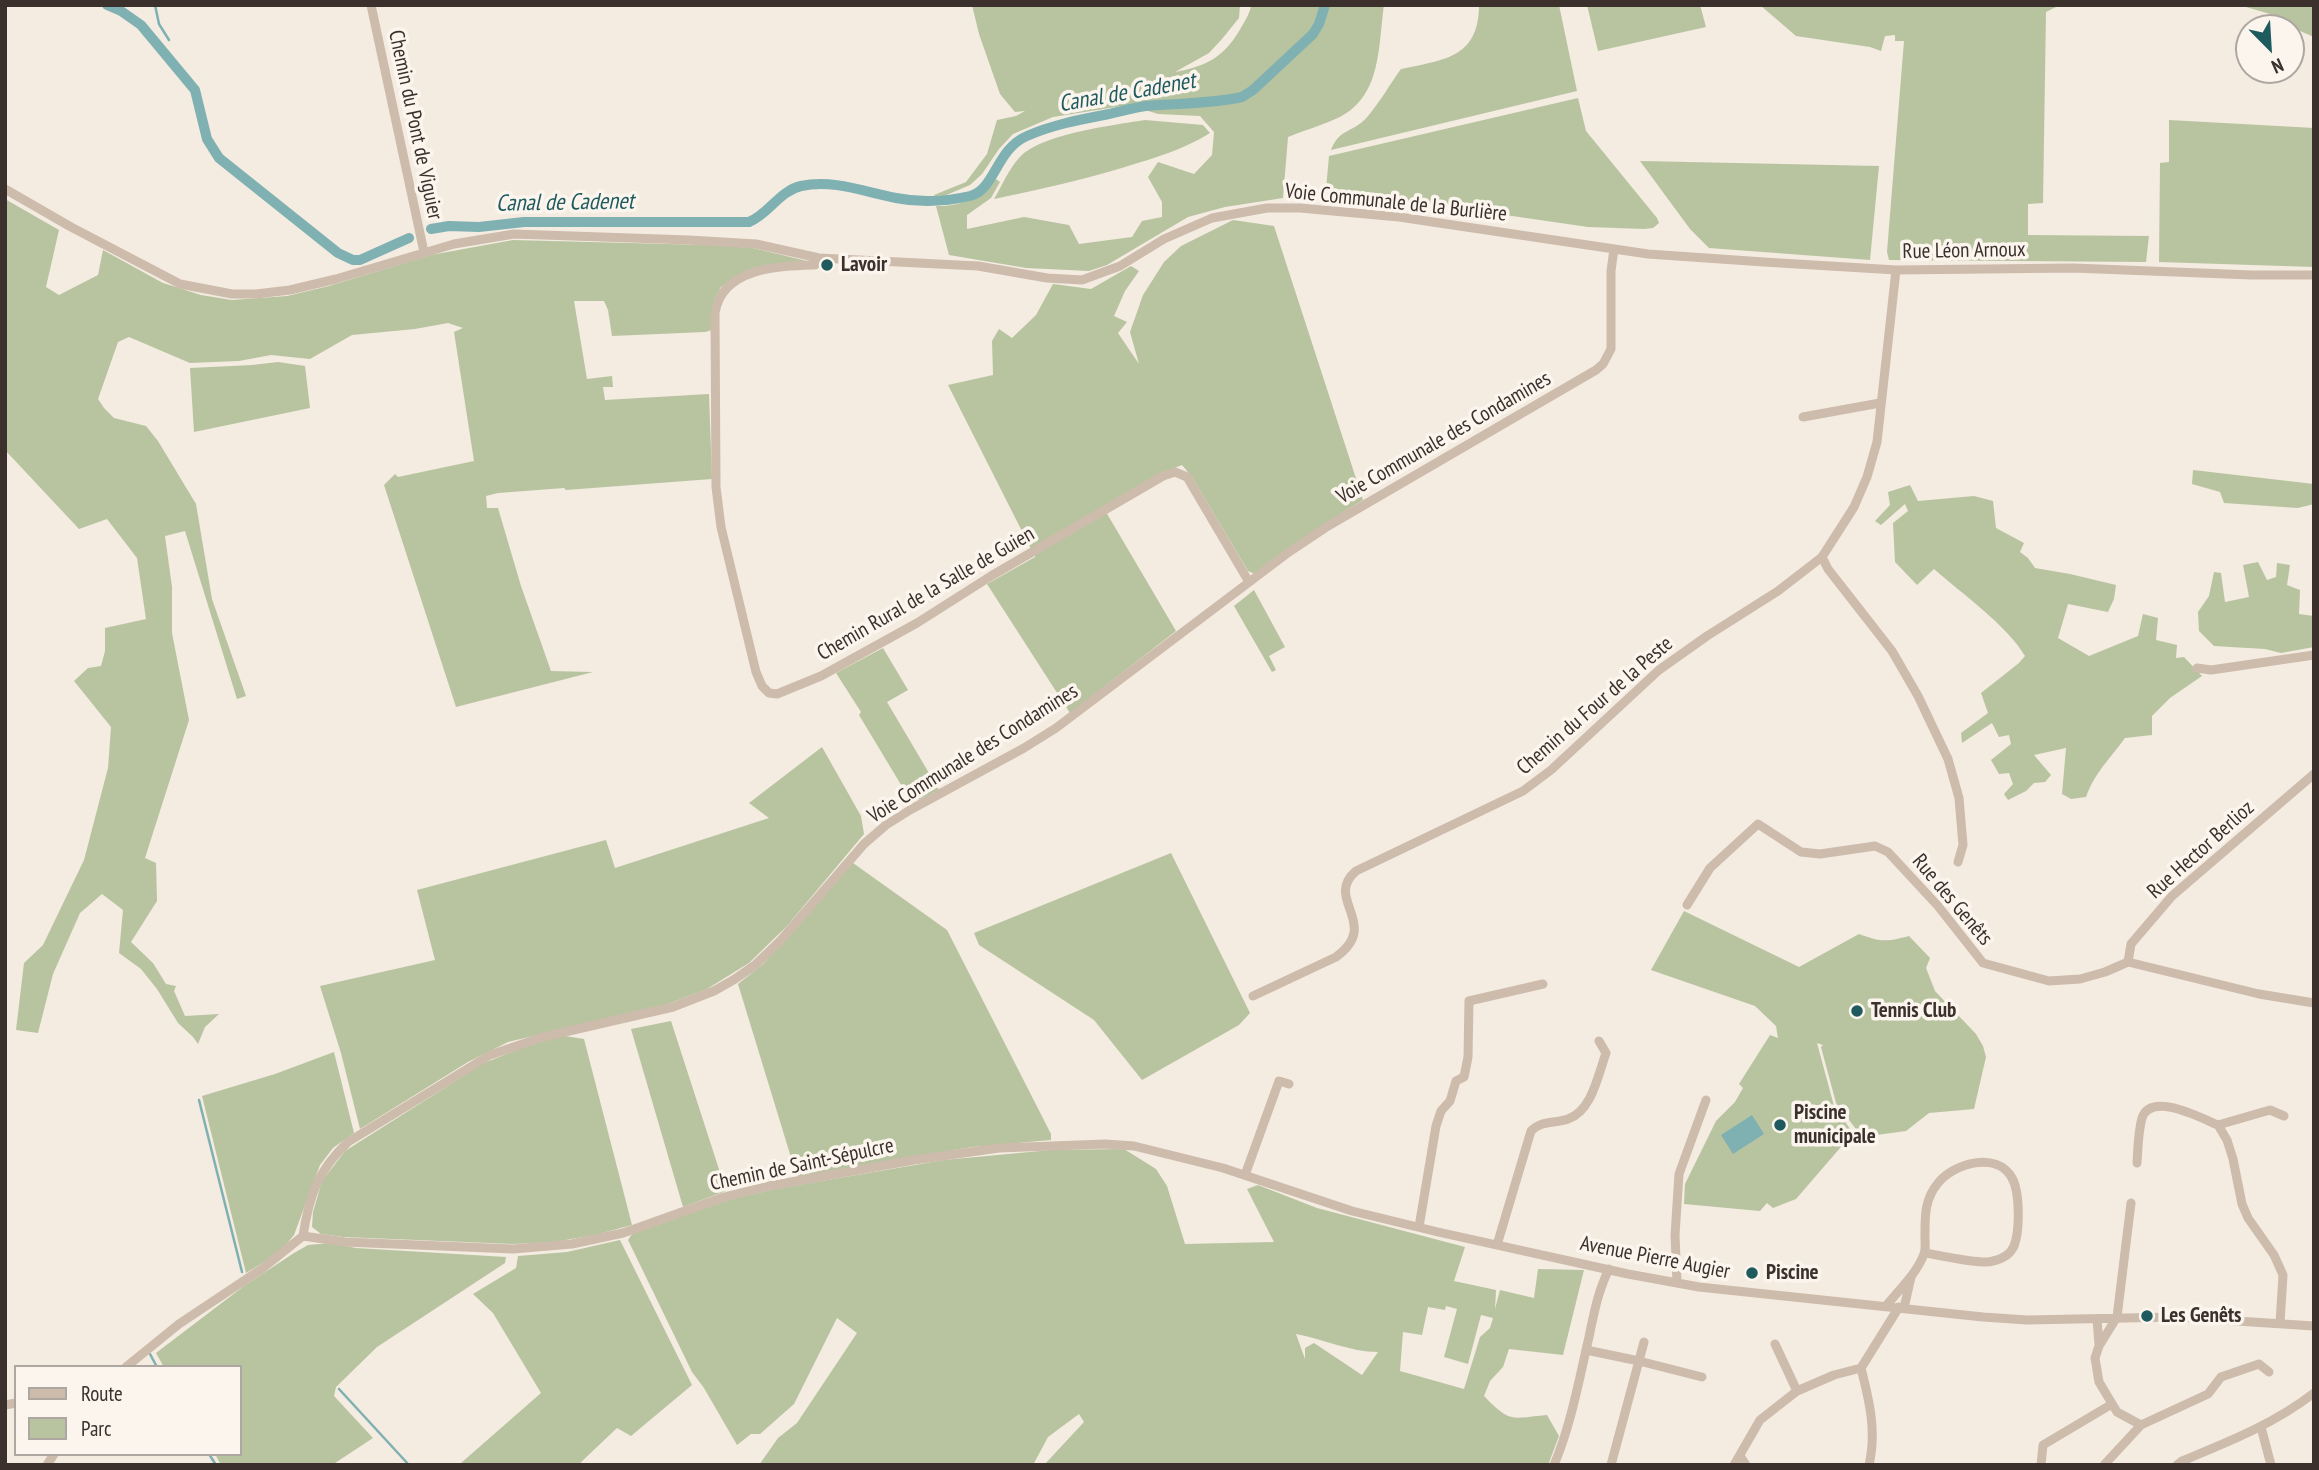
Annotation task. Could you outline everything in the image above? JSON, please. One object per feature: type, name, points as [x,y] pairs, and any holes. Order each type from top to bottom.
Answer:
[{"type":"street","name":"Chemin du Pont de Viguier","points":[[371,5],[424,252]]},
{"type":"street","name":"Voie Communale de la Burlière","points":[[5,189],[155,273],[180,284],[232,294],[289,290],[424,252],[514,234],[756,244],[819,258],[978,266],[1047,278],[1082,280],[1120,266],[1164,239],[1212,218],[1267,208],[1300,208],[1425,220],[1614,249]]},
{"type":"street","name":"Rue Léon Arnoux","points":[[1614,249],[1672,256],[1896,270],[2073,268],[2314,275]]},
{"type":"street","name":"Voie Communale des Condamines","points":[[303,1236],[306,1213],[323,1168],[348,1142],[490,1055],[542,1037],[673,1007],[714,991],[735,979],[755,965],[781,940],[864,844],[887,825],[1056,728],[1249,582],[1328,526],[1603,363],[1609,355],[1612,342],[1611,271],[1614,249]]},
{"type":"street","name":"Chemin Rural de la Salle de Guien","points":[[819,258],[816,265],[775,266],[735,282],[721,295],[715,313],[716,487],[719,515],[761,686],[777,694],[821,676],[918,624],[991,576],[1125,497],[1175,472],[1187,477],[1249,582]]},
{"type":"street","name":"Chemin du Four de la Peste","points":[[1253,996],[1346,950],[1352,941],[1355,922],[1345,895],[1344,887],[1349,877],[1522,791],[1560,762],[1659,670],[1778,591],[1822,557],[1854,507],[1867,477],[1877,442],[1896,270]]},
{"type":"street","points":[[1803,417],[1880,403]]},
{"type":"street","points":[[1822,557],[1828,569],[1892,651],[1918,696],[1948,759],[1959,798],[1963,845],[1958,862]]},
{"type":"street","points":[[2197,668],[2211,670],[2314,654]]},
{"type":"street","name":"Rue Hector Berlioz","points":[[2128,962],[2131,944],[2172,896],[2314,774]]},
{"type":"street","name":"Rue des Genêts","points":[[1687,905],[1710,868],[1758,824],[1801,852],[1820,854],[1875,846],[1888,852],[1938,906],[1983,963],[2049,981],[2080,979],[2128,962]]},
{"type":"street","points":[[2128,962],[2259,994],[2314,1003]]},
{"type":"street","points":[[1419,1227],[1436,1126],[1441,1111],[1450,1101],[1456,1081],[1464,1077],[1468,1057],[1469,1001],[1543,984]]},
{"type":"street","points":[[1497,1245],[1531,1131],[1538,1124],[1568,1119],[1581,1112],[1606,1053],[1599,1041]]},
{"type":"street","points":[[1245,1175],[1279,1081],[1289,1084]]},
{"type":"street","points":[[1677,1283],[1675,1235],[1679,1174],[1706,1100]]},
{"type":"street","points":[[2137,1163],[2142,1119],[2146,1110],[2155,1106],[2169,1106],[2218,1125],[2270,1110],[2284,1115]]},
{"type":"street","points":[[2218,1125],[2234,1159],[2242,1204],[2248,1218],[2274,1255],[2283,1275],[2280,1323]]},
{"type":"street","name":"Chemin de Saint-Sépulcre","points":[[303,1236],[345,1242],[513,1249],[572,1244],[622,1233],[724,1197],[769,1186],[928,1158],[999,1149],[1083,1144],[1134,1146],[1187,1159]]},
{"type":"street","name":"Avenue Pierre Augier","points":[[1187,1159],[1245,1175],[1352,1211],[1677,1283],[1769,1295],[2005,1318],[2175,1317],[2296,1325]]},
{"type":"street","points":[[1886,1306],[1911,1276],[1925,1253],[1925,1205],[1938,1182],[1955,1168],[1973,1162],[1989,1163],[2003,1168],[2011,1175],[2017,1196],[2017,1229],[2014,1247],[2007,1256],[1990,1263],[1925,1253]]},
{"type":"street","points":[[2131,1203],[2117,1317],[2099,1346],[2095,1358],[2099,1382],[2117,1412],[2141,1425]]},
{"type":"street","points":[[128,1365],[179,1324],[270,1263],[303,1236]]},
{"type":"street","points":[[1553,1465],[1564,1438],[1600,1287],[1609,1269]]},
{"type":"street","points":[[1734,1465],[1760,1420],[1797,1391],[1861,1367],[1901,1308],[1911,1276]]},
{"type":"street","points":[[2097,1319],[2099,1346]]},
{"type":"street","points":[[2296,1325],[2314,1326]]},
{"type":"street","points":[[2296,1325],[2314,1333]]},
{"type":"street","points":[[1611,1465],[1644,1342]]},
{"type":"street","points":[[1775,1344],[1797,1391]]},
{"type":"street","points":[[1586,1350],[1702,1377]]},
{"type":"street","points":[[2104,1465],[2141,1425],[2208,1394],[2221,1377],[2259,1364],[2269,1372]]},
{"type":"street","points":[[1861,1367],[1872,1412],[1873,1448],[1869,1465]]},
{"type":"street","points":[[2177,1465],[2261,1427],[2291,1411],[2314,1393]]},
{"type":"street","points":[[2042,1465],[2043,1445],[2112,1404]]},
{"type":"street","points":[[2261,1427],[2271,1465]]},
{"type":"street","points":[[1740,1456],[1746,1465]]},
{"type":"green space","points":[[972,5],[1240,5],[1239,18],[1209,53],[1175,72],[1198,66],[1223,52],[1248,16],[1251,5],[1384,5],[1379,53],[1371,83],[1354,108],[1340,117],[1288,137],[1283,198],[1225,207],[1188,217],[1107,265],[1089,271],[1026,268],[949,255],[936,206],[954,205],[969,200],[996,179],[1000,182],[991,198],[967,215],[967,229],[1024,217],[1069,225],[1079,244],[1132,237],[1142,221],[1162,217],[1162,202],[1148,177],[1158,162],[1194,174],[1212,155],[1214,132],[1200,116],[1158,114],[1129,105],[1053,117],[1013,134],[970,185],[937,199],[934,195],[966,182],[987,154],[997,120],[1025,111],[1015,112],[1000,94]]},
{"type":"green space","points":[[1479,5],[1559,5],[1577,91],[1331,150],[1338,138],[1368,116],[1401,69],[1444,59],[1465,47],[1473,37]]},
{"type":"green space","points":[[1587,5],[1700,5],[1706,27],[1598,51]]},
{"type":"green space","points":[[1760,5],[2060,5],[2046,12],[2043,203],[2028,204],[2028,235],[2149,236],[2146,262],[1889,260],[1887,252],[1904,41],[1895,41],[1895,35],[1885,36],[1881,51],[1796,36]]},
{"type":"green space","points":[[2239,5],[2314,5],[2314,37],[2305,33],[2305,14],[2270,14]]},
{"type":"green space","points":[[1578,98],[1586,131],[1657,218],[1659,223],[1653,228],[1588,227],[1326,189],[1329,156]]},
{"type":"green space","points":[[1145,120],[1203,125],[1210,133],[1158,157],[994,199],[1012,166],[1030,149],[1079,132]]},
{"type":"green space","points":[[2169,120],[2314,128],[2314,267],[2159,262],[2160,163],[2169,162]]},
{"type":"green space","points":[[1640,161],[1879,166],[1870,260],[1709,248],[1690,229]]},
{"type":"green space","points":[[5,199],[59,230],[46,287],[59,295],[98,275],[103,250],[163,283],[201,295],[232,300],[287,296],[431,255],[513,240],[753,248],[807,261],[766,265],[732,279],[721,287],[714,300],[712,330],[705,332],[612,336],[604,301],[574,301],[587,379],[612,376],[613,387],[603,387],[605,400],[709,394],[712,479],[566,490],[564,488],[486,496],[487,508],[498,508],[521,586],[551,671],[593,672],[456,707],[384,485],[395,474],[398,477],[474,461],[454,332],[463,328],[448,323],[352,335],[310,359],[271,355],[239,361],[190,363],[129,337],[118,342],[98,399],[114,418],[146,426],[196,504],[212,599],[246,696],[237,699],[185,531],[165,536],[172,587],[172,633],[189,720],[145,858],[156,863],[157,901],[131,942],[153,963],[166,984],[176,986],[174,991],[185,1016],[219,1014],[205,1027],[198,1044],[178,1023],[141,969],[119,953],[123,910],[102,894],[80,913],[53,974],[38,1033],[16,1030],[24,963],[43,945],[84,860],[108,768],[111,727],[74,681],[88,668],[101,666],[105,651],[105,628],[146,619],[137,558],[107,519],[79,529],[5,450]]},
{"type":"green space","points":[[1233,220],[1274,226],[1363,500],[1324,524],[1255,574],[1248,571],[1192,477],[1182,465],[1162,473],[1031,549],[948,385],[993,375],[992,341],[999,329],[1012,338],[1036,315],[1053,284],[1091,289],[1131,266],[1139,271],[1125,291],[1114,316],[1127,322],[1118,333],[1139,364],[1130,332],[1143,295],[1164,262],[1181,246]]},
{"type":"green space","points":[[278,362],[305,366],[310,408],[194,432],[190,368]]},
{"type":"green space","points":[[2193,470],[2314,484],[2314,504],[2298,508],[2224,503],[2220,492],[2192,484]]},
{"type":"green space","points":[[1910,485],[1918,501],[1974,496],[1993,501],[1996,528],[2024,543],[2020,552],[2035,568],[2116,585],[2108,612],[2068,604],[2058,638],[2089,656],[2138,636],[2143,614],[2158,618],[2156,640],[2177,645],[2176,658],[2184,657],[2202,676],[2170,698],[2152,716],[2152,735],[2125,738],[2098,773],[2086,797],[2071,799],[2062,794],[2066,748],[2034,755],[2051,775],[2045,782],[2034,783],[2026,791],[2008,800],[2004,794],[2013,784],[2009,773],[1999,774],[1991,760],[2011,744],[2009,735],[1999,737],[1992,723],[1962,743],[1961,733],[1988,713],[1981,693],[2025,656],[2007,632],[1934,569],[1917,585],[1895,562],[1893,523],[1908,511],[1905,504],[1881,525],[1875,521],[1890,505],[1888,492]]},
{"type":"green space","points":[[1106,512],[1176,631],[1070,713],[987,584]]},
{"type":"green space","points":[[2258,562],[2267,580],[2276,577],[2277,563],[2290,565],[2287,585],[2300,590],[2299,614],[2314,616],[2314,647],[2281,653],[2265,649],[2214,646],[2199,631],[2198,612],[2209,596],[2214,572],[2221,573],[2225,602],[2249,597],[2243,565]]},
{"type":"green space","points":[[1254,590],[1285,647],[1269,656],[1276,670],[1272,672],[1234,606]]},
{"type":"green space","points":[[883,648],[908,690],[887,702],[939,790],[912,803],[836,673]]},
{"type":"green space","points":[[822,747],[861,816],[864,834],[787,926],[749,963],[707,989],[668,1004],[508,1042],[468,1062],[360,1129],[341,1053],[320,986],[435,960],[417,890],[606,840],[615,868],[769,818],[749,803]]},
{"type":"green space","points":[[1171,853],[1250,1013],[1239,1025],[1142,1080],[1094,1020],[979,945],[974,933]]},
{"type":"green space","points":[[853,863],[947,930],[1051,1134],[1051,1140],[972,1147],[797,1177],[738,984],[763,964]]},
{"type":"green space","points":[[1684,911],[1799,967],[1859,934],[1884,940],[1909,936],[1930,958],[1926,968],[1935,991],[1976,1034],[1983,1046],[1986,1057],[1974,1109],[1929,1113],[1906,1131],[1862,1137],[1836,1103],[1821,1047],[1823,1045],[1817,1043],[1834,1106],[1853,1133],[1796,1199],[1773,1208],[1767,1203],[1760,1211],[1684,1204],[1685,1184],[1716,1121],[1735,1102],[1743,1088],[1739,1084],[1770,1035],[1778,1038],[1776,1026],[1755,1006],[1651,970]]},
{"type":"green space","points":[[671,1021],[726,1191],[683,1207],[631,1029]]},
{"type":"green space","points":[[565,1036],[584,1039],[632,1225],[554,1242],[513,1244],[343,1237],[321,1234],[312,1227],[313,1212],[322,1181],[345,1151],[484,1063],[537,1042]]},
{"type":"green space","points":[[334,1052],[354,1133],[333,1148],[320,1165],[294,1235],[279,1253],[246,1273],[202,1096],[275,1074]]},
{"type":"green space","points":[[1124,1149],[1156,1169],[1167,1186],[1185,1244],[1274,1242],[1247,1189],[1258,1185],[1317,1208],[1465,1247],[1454,1281],[1496,1290],[1495,1309],[1500,1290],[1534,1298],[1538,1269],[1584,1270],[1563,1355],[1509,1349],[1503,1367],[1490,1381],[1484,1396],[1500,1411],[1512,1417],[1547,1415],[1559,1436],[1548,1465],[1044,1465],[1084,1422],[1079,1414],[1048,1437],[1033,1465],[759,1465],[778,1438],[797,1423],[857,1333],[837,1318],[794,1404],[760,1434],[751,1434],[737,1445],[692,1372],[628,1240],[632,1234],[728,1200],[775,1189],[944,1160],[1051,1150]],"holes":[[[1446,1306],[1457,1309],[1444,1357],[1468,1364],[1481,1315],[1493,1318],[1490,1328],[1480,1337],[1464,1389],[1400,1371],[1403,1332],[1422,1335],[1428,1307],[1445,1310]],[[1296,1334],[1357,1350],[1378,1352],[1362,1375],[1314,1343],[1305,1348],[1305,1359]]]},
{"type":"green space","points":[[620,1240],[692,1385],[631,1436],[617,1428],[578,1465],[463,1465],[461,1463],[541,1393],[493,1313],[473,1294],[516,1268],[518,1256],[567,1252]]},
{"type":"green space","points":[[331,1243],[356,1248],[506,1257],[505,1263],[377,1347],[336,1387],[334,1396],[373,1438],[332,1465],[221,1465],[216,1456],[242,1456],[242,1365],[163,1365],[156,1353],[244,1286],[308,1245]]},
{"type":"water","points":[[1752,1115],[1764,1134],[1733,1154],[1721,1135]]},
{"type":"waterway","name":"Canal de Cadenet","points":[[107,5],[141,25],[195,90],[207,139],[219,158],[338,253],[353,260],[360,260],[409,238]]},
{"type":"waterway","points":[[155,5],[159,24],[169,40]]},
{"type":"waterway","name":"Canal de Cadenet","points":[[431,229],[524,222],[749,222],[786,193],[813,184],[849,187],[914,201],[942,201],[970,196],[985,186],[1002,159],[1017,142],[1036,132],[1141,107],[1242,97],[1313,34],[1325,5]]},
{"type":"waterway","points":[[199,1100],[242,1272]]},
{"type":"waterway","points":[[150,1354],[156,1365]]},
{"type":"waterway","points":[[339,1389],[409,1465]]},
{"type":"waterway","points":[[210,1456],[216,1465]]},
{"type":"place","name":"Lavoir","points":[[827,265]]},
{"type":"place","name":"Tennis Club","points":[[1857,1011]]},
{"type":"place","name":"Piscine municipale","points":[[1780,1125]]},
{"type":"place","name":"Piscine","points":[[1752,1273]]},
{"type":"place","name":"Les Genêts","points":[[2147,1316]]}]
